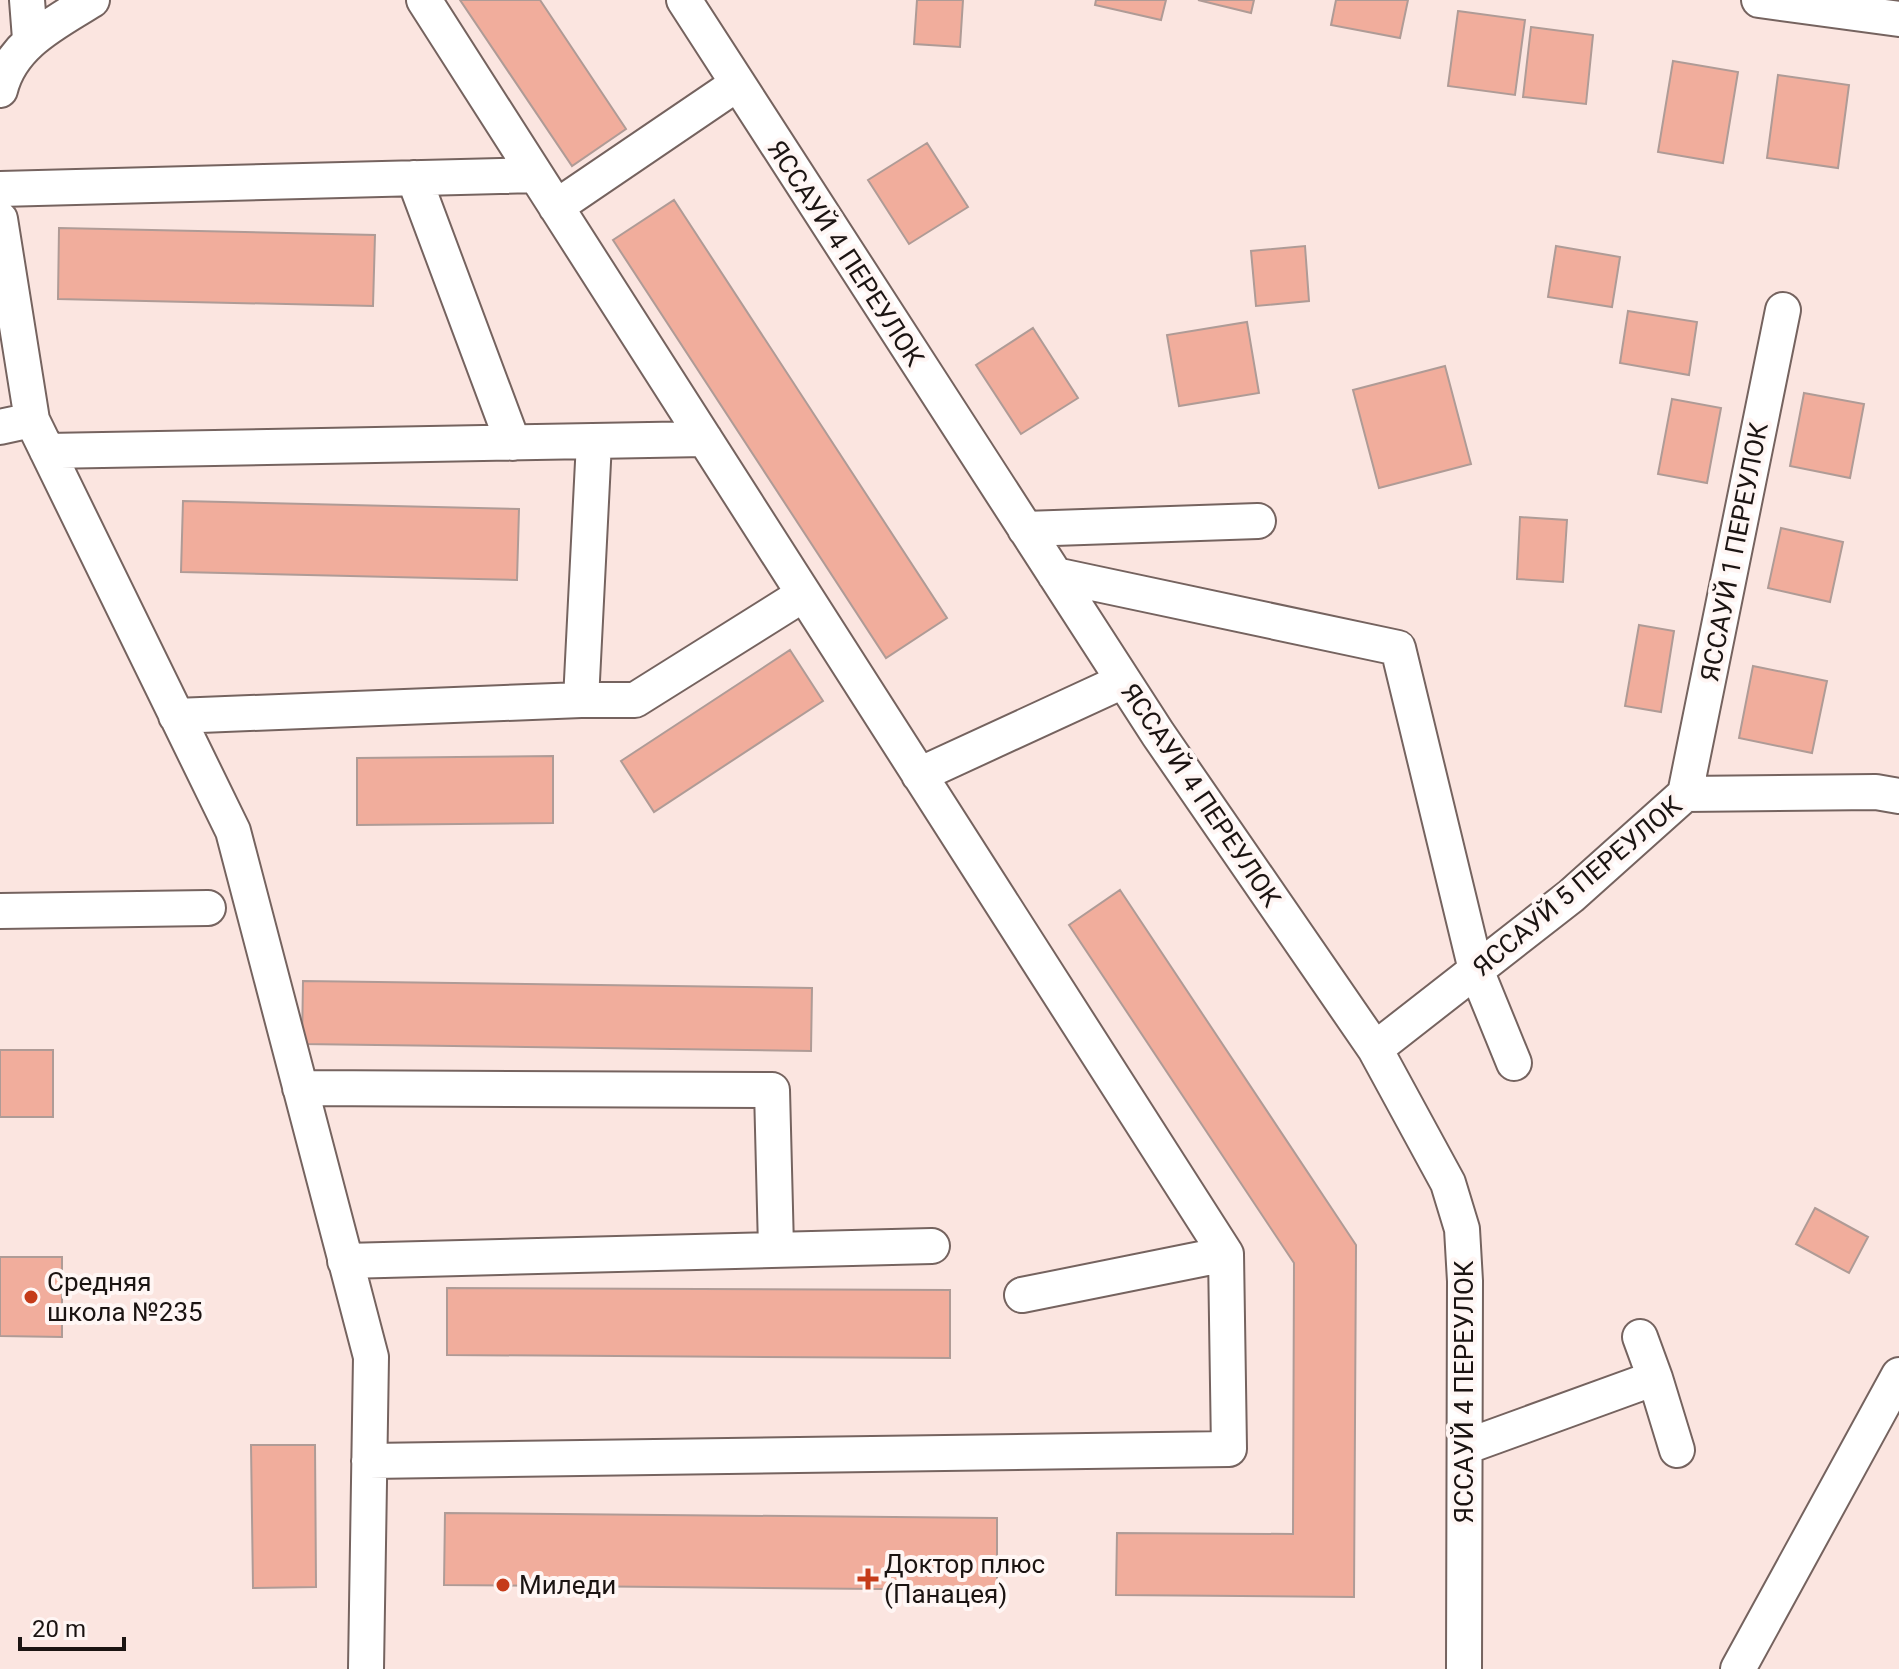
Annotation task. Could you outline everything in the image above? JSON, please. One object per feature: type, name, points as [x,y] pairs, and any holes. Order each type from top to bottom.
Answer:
[{"type":"street","points":[[27,0],[30,39]]},
{"type":"street","points":[[1,80],[30,39],[92,0]]},
{"type":"street","points":[[369,1461],[1229,1449],[1226,1254],[424,0]]},
{"type":"street","name":"ЯССАУЙ 4 ПЕРЕУЛОК","points":[[684,0],[1123,681],[1375,1049],[1448,1183],[1462,1229],[1465,1281],[1464,1669]]},
{"type":"street","points":[[1759,0],[1899,19]]},
{"type":"street","points":[[556,207],[737,84]]},
{"type":"street","points":[[0,189],[536,175]]},
{"type":"street","points":[[414,178],[513,443]]},
{"type":"street","points":[[0,219],[16,424],[47,451],[233,831],[371,1357],[366,1669]]},
{"type":"street","name":"ЯССАУЙ 1 ПЕРЕУЛОК","points":[[1685,794],[1783,310]]},
{"type":"street","points":[[47,451],[705,439]]},
{"type":"street","points":[[581,700],[594,442]]},
{"type":"street","points":[[1025,529],[1258,521]]},
{"type":"street","points":[[1055,575],[1398,648],[1476,970],[1514,1063]]},
{"type":"street","points":[[176,716],[635,700],[804,594]]},
{"type":"street","points":[[919,775],[1123,681]]},
{"type":"street","name":"ЯССАУЙ 5 ПЕРЕУЛОК","points":[[1375,1049],[1571,896],[1685,794],[1876,792],[1899,796]]},
{"type":"street","points":[[0,911],[208,908]]},
{"type":"street","points":[[300,1088],[772,1090],[776,1248]]},
{"type":"street","points":[[345,1261],[932,1246]]},
{"type":"street","points":[[1022,1295],[1226,1254]]},
{"type":"street","points":[[1640,1337],[1677,1450]]},
{"type":"street","points":[[1738,1669],[1899,1375]]},
{"type":"street","points":[[1465,1447],[1655,1378]]},
{"type":"building","points":[[460,0],[540,0],[626,129],[572,166]]},
{"type":"building","points":[[917,0],[963,0],[960,47],[914,44]]},
{"type":"building","points":[[1096,0],[1166,0],[1161,20],[1095,5]]},
{"type":"building","points":[[1198,0],[1254,0],[1251,13]]},
{"type":"building","points":[[1336,0],[1408,0],[1400,38],[1331,25]]},
{"type":"building","points":[[1458,11],[1525,20],[1515,95],[1448,86]]},
{"type":"building","points":[[1531,27],[1593,35],[1586,104],[1523,97]]},
{"type":"building","points":[[1673,61],[1738,72],[1723,163],[1658,152]]},
{"type":"building","points":[[1778,75],[1849,85],[1838,168],[1767,158]]},
{"type":"building","points":[[927,143],[968,207],[909,244],[868,180]]},
{"type":"building","points":[[674,200],[947,618],[886,658],[613,240]]},
{"type":"building","points":[[59,228],[375,235],[373,306],[58,299]]},
{"type":"building","points":[[1305,246],[1309,301],[1256,306],[1251,251]]},
{"type":"building","points":[[1556,246],[1620,257],[1612,307],[1548,297]]},
{"type":"building","points":[[1628,311],[1697,322],[1689,375],[1620,363]]},
{"type":"building","points":[[1247,322],[1259,393],[1179,406],[1167,335]]},
{"type":"building","points":[[1033,328],[1078,398],[1021,434],[976,365]]},
{"type":"building","points":[[1445,366],[1471,464],[1379,488],[1353,390]]},
{"type":"building","points":[[1804,393],[1864,404],[1850,478],[1790,466]]},
{"type":"building","points":[[1672,399],[1721,408],[1707,483],[1658,474]]},
{"type":"building","points":[[183,501],[519,509],[517,580],[181,572]]},
{"type":"building","points":[[1520,517],[1567,520],[1563,582],[1517,579]]},
{"type":"building","points":[[1781,528],[1843,542],[1830,602],[1768,588]]},
{"type":"building","points":[[1639,625],[1674,631],[1661,712],[1625,706]]},
{"type":"building","points":[[790,650],[823,701],[654,812],[621,761]]},
{"type":"building","points":[[1753,666],[1827,681],[1812,753],[1739,738]]},
{"type":"building","points":[[553,756],[553,823],[357,825],[357,758]]},
{"type":"building","points":[[1120,890],[1356,1245],[1354,1597],[1116,1595],[1117,1533],[1293,1534],[1294,1263],[1069,925]]},
{"type":"building","points":[[303,981],[812,988],[811,1051],[302,1044]]},
{"type":"building","points":[[0,1050],[53,1050],[53,1117],[0,1117]]},
{"type":"building","points":[[1815,1208],[1868,1237],[1849,1273],[1796,1244]]},
{"type":"building","name":"Средняя школа №235","points":[[0,1257],[62,1257],[62,1337],[0,1336]]},
{"type":"building","points":[[447,1288],[950,1290],[950,1358],[447,1355]]},
{"type":"building","points":[[251,1445],[315,1445],[316,1587],[253,1588]]},
{"type":"building","points":[[445,1513],[997,1518],[997,1590],[444,1585]]},
{"type":"place","name":"Средняя школа №235","points":[[31,1297]]},
{"type":"place","name":"Доктор плюс (Панацея)","points":[[868,1579]]},
{"type":"place","name":"Миледи","points":[[503,1585]]}]
